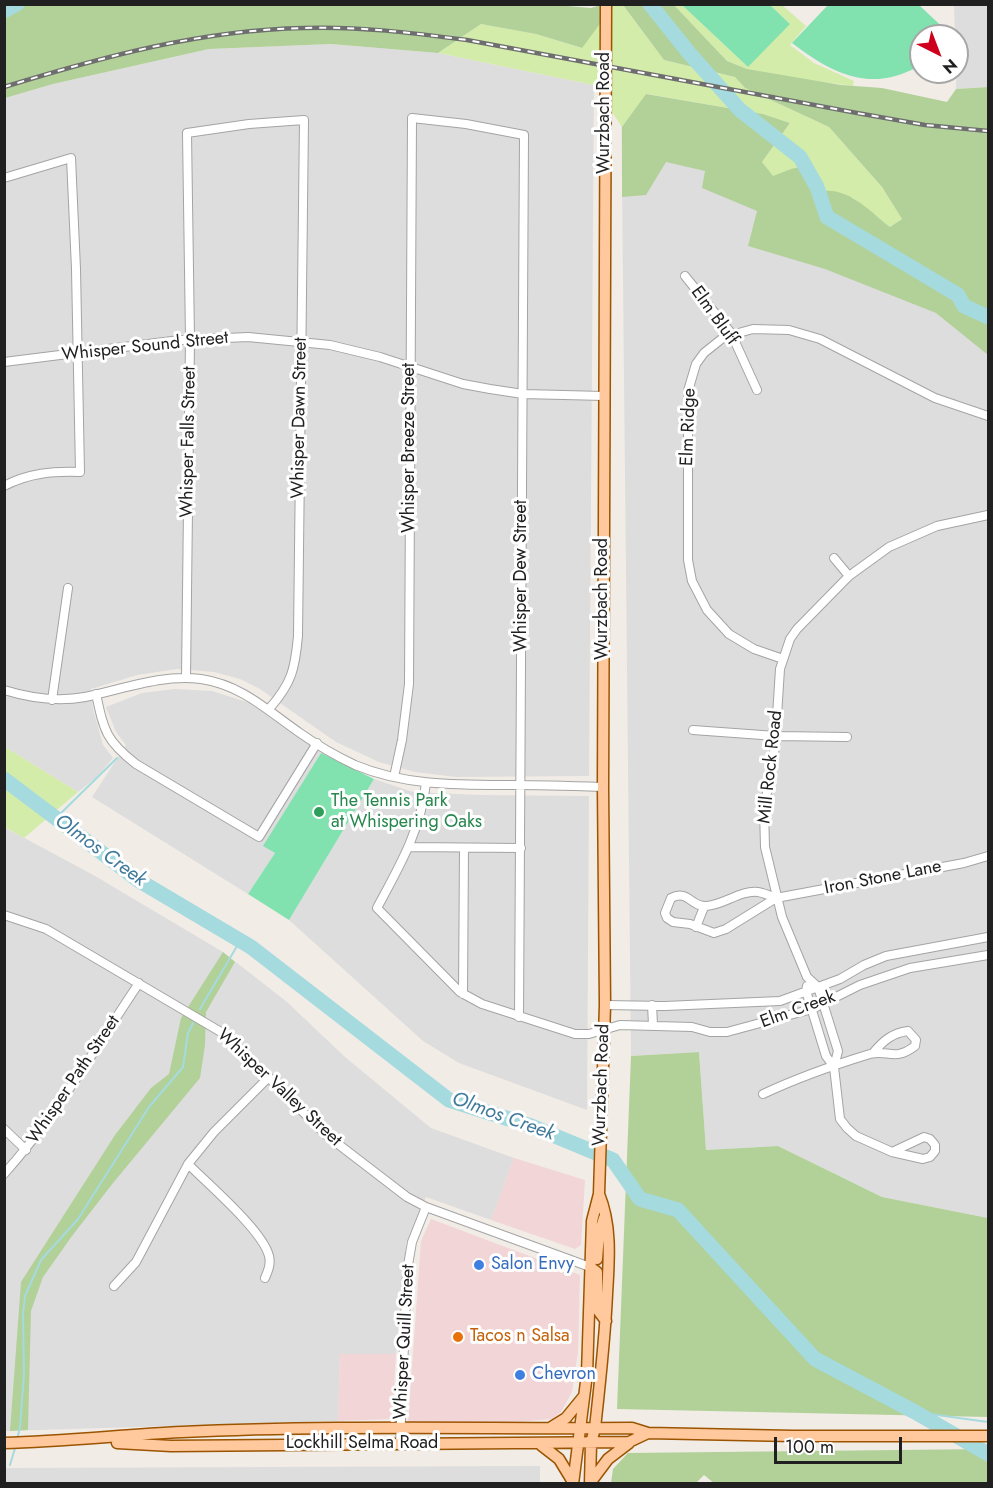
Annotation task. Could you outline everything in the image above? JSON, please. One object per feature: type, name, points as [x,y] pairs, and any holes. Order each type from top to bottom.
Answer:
[{"type":"main road","name":"Wurzbach Road","points":[[573,1483],[585,1395],[592,1221],[599,1194],[605,1005],[603,787],[606,4]]},
{"type":"main road","name":"Wurzbach Road","points":[[590,1484],[591,1443],[595,1428],[606,1321],[609,1251],[606,1212],[599,1194]]},
{"type":"main road","points":[[606,1212],[599,1234],[597,1260],[590,1267],[597,1272],[597,1309],[606,1321]]},
{"type":"main road","points":[[549,1429],[566,1418],[585,1395]]},
{"type":"main road","name":"Lockhill Selma Road","points":[[4,1443],[75,1441],[181,1432],[400,1428],[632,1428],[648,1433],[988,1436]]},
{"type":"main road","points":[[460,1444],[462,1428]]},
{"type":"main road","name":"Lockhill Selma Road","points":[[75,1441],[171,1446],[539,1444],[629,1442],[648,1433]]},
{"type":"main road","points":[[590,1484],[608,1459],[629,1442]]},
{"type":"main road","points":[[539,1444],[561,1461],[573,1483]]},
{"type":"street","name":"Whisper Breeze Street","points":[[394,777],[406,721],[409,684],[412,118],[466,124],[524,135]]},
{"type":"street","name":"Whisper Falls Street","points":[[186,678],[190,339],[187,133],[249,124],[304,120]]},
{"type":"street","name":"Whisper Dawn Street","points":[[269,709],[281,695],[293,674],[298,636],[304,120]]},
{"type":"street","name":"Whisper Dew Street","points":[[519,1017],[524,135]]},
{"type":"street","points":[[4,178],[71,158],[80,472],[52,471],[31,475],[4,486]]},
{"type":"street","name":"Elm Bluff","points":[[685,276],[731,333],[757,390]]},
{"type":"street","name":"Elm Ridge","points":[[783,659],[754,648],[729,634],[701,601],[690,570],[688,423],[690,384],[696,364],[704,353],[731,333],[761,329],[789,330],[810,335],[935,398],[988,416]]},
{"type":"street","name":"Whisper Sound Street","points":[[4,362],[190,339],[248,337],[330,345],[410,366],[463,384],[523,394],[604,396]]},
{"type":"street","name":"Mill Rock Road","points":[[892,1152],[856,1136],[840,1119],[834,1067],[838,1051],[832,1029],[818,987],[807,977],[776,898],[765,847],[764,819],[766,790],[776,736],[778,683],[790,639],[804,620],[849,576],[889,547],[912,536],[962,519],[988,515]]},
{"type":"street","points":[[834,558],[849,576]]},
{"type":"street","points":[[52,700],[68,588]]},
{"type":"street","points":[[4,690],[52,700],[83,698],[155,680],[186,678],[203,680],[246,694],[316,743],[356,765],[394,777],[426,783],[603,787]]},
{"type":"street","points":[[96,694],[103,726],[108,737],[123,754],[259,837],[316,743]]},
{"type":"street","points":[[693,730],[776,736],[848,737]]},
{"type":"street","points":[[426,783],[420,818],[409,848],[521,848]]},
{"type":"street","name":"Elm Creek","points":[[409,848],[377,908],[463,994],[482,1004],[575,1034],[589,1034],[620,1025],[692,1027],[710,1032],[727,1032],[812,1009],[860,985],[910,968],[988,955]]},
{"type":"street","points":[[463,994],[464,848]]},
{"type":"street","name":"Iron Stone Lane","points":[[776,898],[988,856]]},
{"type":"street","points":[[757,892],[776,898],[726,929],[714,933],[673,922],[667,918],[665,913],[671,898],[682,895],[704,907],[742,894],[757,892]]},
{"type":"street","points":[[696,927],[704,907]]},
{"type":"street","name":"Whisper Valley Street","points":[[4,915],[46,929],[226,1035],[325,1134],[407,1197],[426,1208],[590,1267]]},
{"type":"street","name":"Elm Creek","points":[[605,1005],[780,1000],[840,979],[886,956],[988,937]]},
{"type":"street","name":"Mill Rock Road","points":[[807,977],[806,991],[826,1056],[834,1067]]},
{"type":"street","name":"Whisper Path Street","points":[[4,1174],[26,1150],[139,982]]},
{"type":"street","points":[[652,1005],[653,1025]]},
{"type":"street","points":[[820,1034],[832,1029]]},
{"type":"street","points":[[763,1094],[873,1053],[898,1055],[908,1052],[915,1046],[916,1040],[908,1031],[903,1032],[884,1040],[873,1053]]},
{"type":"street","points":[[114,1286],[136,1262],[188,1164],[214,1132],[269,1077]]},
{"type":"street","points":[[4,1130],[26,1150]]},
{"type":"street","points":[[188,1164],[257,1233],[269,1257],[270,1268],[265,1278]]},
{"type":"street","name":"Whisper Quill Street","points":[[400,1444],[407,1270],[412,1242],[426,1208]]},
{"type":"street","points":[[322,1429],[322,1444]]},
{"type":"shaded area","points":[[954,5],[988,5],[988,87],[956,89],[956,84],[969,84],[969,24],[955,24]]},
{"type":"shaded area","points":[[331,44],[438,53],[594,85],[589,776],[456,777],[415,772],[379,762],[336,742],[260,689],[240,679],[214,672],[177,669],[137,675],[91,689],[93,709],[103,745],[113,758],[97,777],[78,792],[5,747],[4,98],[53,84],[209,49]]},
{"type":"shaded area","points":[[621,87],[988,321],[988,1218],[882,1197],[778,1146],[706,1150],[699,1052],[631,1056]]},
{"type":"shaded area","points":[[175,689],[212,691],[253,704],[321,753],[264,846],[275,853],[248,894],[92,797],[126,745],[116,732],[106,707],[142,693]]},
{"type":"shaded area","points":[[374,779],[413,792],[589,796],[587,1110],[459,1063],[423,1041],[289,920]]},
{"type":"shaded area","points":[[4,827],[95,876],[223,952],[287,1002],[345,1057],[431,1128],[514,1158],[491,1220],[426,1197],[406,1243],[396,1354],[340,1354],[338,1421],[5,1431]]},
{"type":"shaded area","points":[[514,1158],[585,1180],[581,1245],[575,1249],[491,1220]]},
{"type":"shaded area","points":[[431,1219],[580,1275],[578,1352],[572,1392],[561,1412],[552,1419],[489,1424],[408,1423],[421,1241]]},
{"type":"shaded area","points":[[340,1354],[396,1354],[392,1419],[338,1421]]},
{"type":"shaded area","points":[[540,1466],[540,1483],[5,1484],[4,1468]]},
{"type":"green space","points":[[544,4],[591,8],[614,5],[582,48],[536,34],[481,24],[438,53],[331,44],[209,49],[53,84],[5,98],[5,5]]},
{"type":"green space","points":[[614,5],[623,5],[664,60],[735,77],[745,88],[829,127],[882,187],[902,219],[890,227],[853,198],[824,192],[791,169],[773,177],[762,162],[790,123],[763,114],[647,94],[622,127],[594,85],[438,53],[481,24],[536,34],[581,48]]},
{"type":"green space","points":[[623,5],[674,5],[727,61],[747,69],[841,85],[882,88],[947,102],[956,89],[988,87],[988,355],[936,313],[825,269],[748,246],[757,211],[702,188],[705,171],[666,162],[646,195],[622,197],[622,127],[646,94],[763,114],[790,123],[762,162],[773,176],[809,165],[824,191],[842,193],[851,197],[890,227],[902,219],[882,187],[829,127],[745,88],[735,77],[664,60]]},
{"type":"green space","points":[[674,5],[682,5],[748,67],[789,23],[770,5],[782,5],[806,26],[790,45],[814,63],[854,81],[853,86],[785,77],[747,69],[727,61]]},
{"type":"green space","points":[[682,5],[770,5],[790,24],[748,67]]},
{"type":"green space","points":[[828,5],[919,5],[939,24],[909,24],[909,71],[886,78],[853,77],[822,64],[792,43]]},
{"type":"green space","points":[[5,747],[78,792],[24,838],[5,827]]},
{"type":"green space","name":"The Tennis Park at Whispering Oaks","points":[[321,753],[374,779],[289,920],[248,894],[275,853],[263,846]]},
{"type":"green space","points":[[223,952],[235,962],[206,1012],[205,1045],[200,1078],[113,1183],[43,1277],[31,1311],[28,1430],[10,1431],[21,1282],[115,1135],[151,1088],[169,1074],[181,1018]]},
{"type":"green space","points":[[699,1052],[706,1150],[778,1146],[882,1197],[988,1218],[988,1417],[617,1409],[631,1056]]},
{"type":"green space","points":[[988,1449],[988,1483],[715,1484],[704,1475],[696,1483],[611,1483],[613,1469],[628,1453]]},
{"type":"waterway","points":[[4,11],[17,4]]},
{"type":"waterway","points":[[650,4],[689,53],[740,110],[800,157],[817,187],[827,217],[958,295],[964,306],[988,317]]},
{"type":"waterway","points":[[56,818],[117,758]]},
{"type":"waterway","name":"Olmos Creek","points":[[4,779],[138,880],[251,947],[449,1100],[531,1126],[613,1160],[640,1199],[678,1210],[815,1359],[988,1454]]},
{"type":"waterway","points":[[200,1009],[240,941]]},
{"type":"waterway","points":[[17,1440],[24,1374],[25,1296],[41,1260],[78,1219],[149,1107],[183,1067],[188,1033],[193,1023]]},
{"type":"waterway","points":[[915,1412],[988,1422]]},
{"type":"waterway","points":[[10,1465],[16,1445]]},
{"type":"railway","points":[[4,87],[78,65],[190,40],[266,30],[345,28],[467,40],[925,125],[988,131]]},
{"type":"place","name":"The Tennis Park at Whispering Oaks","points":[[319,812]]},
{"type":"place","name":"Salon Envy","points":[[479,1265]]},
{"type":"place","name":"Tacos n Salsa","points":[[458,1337]]},
{"type":"place","name":"Chevron","points":[[520,1375]]}]
